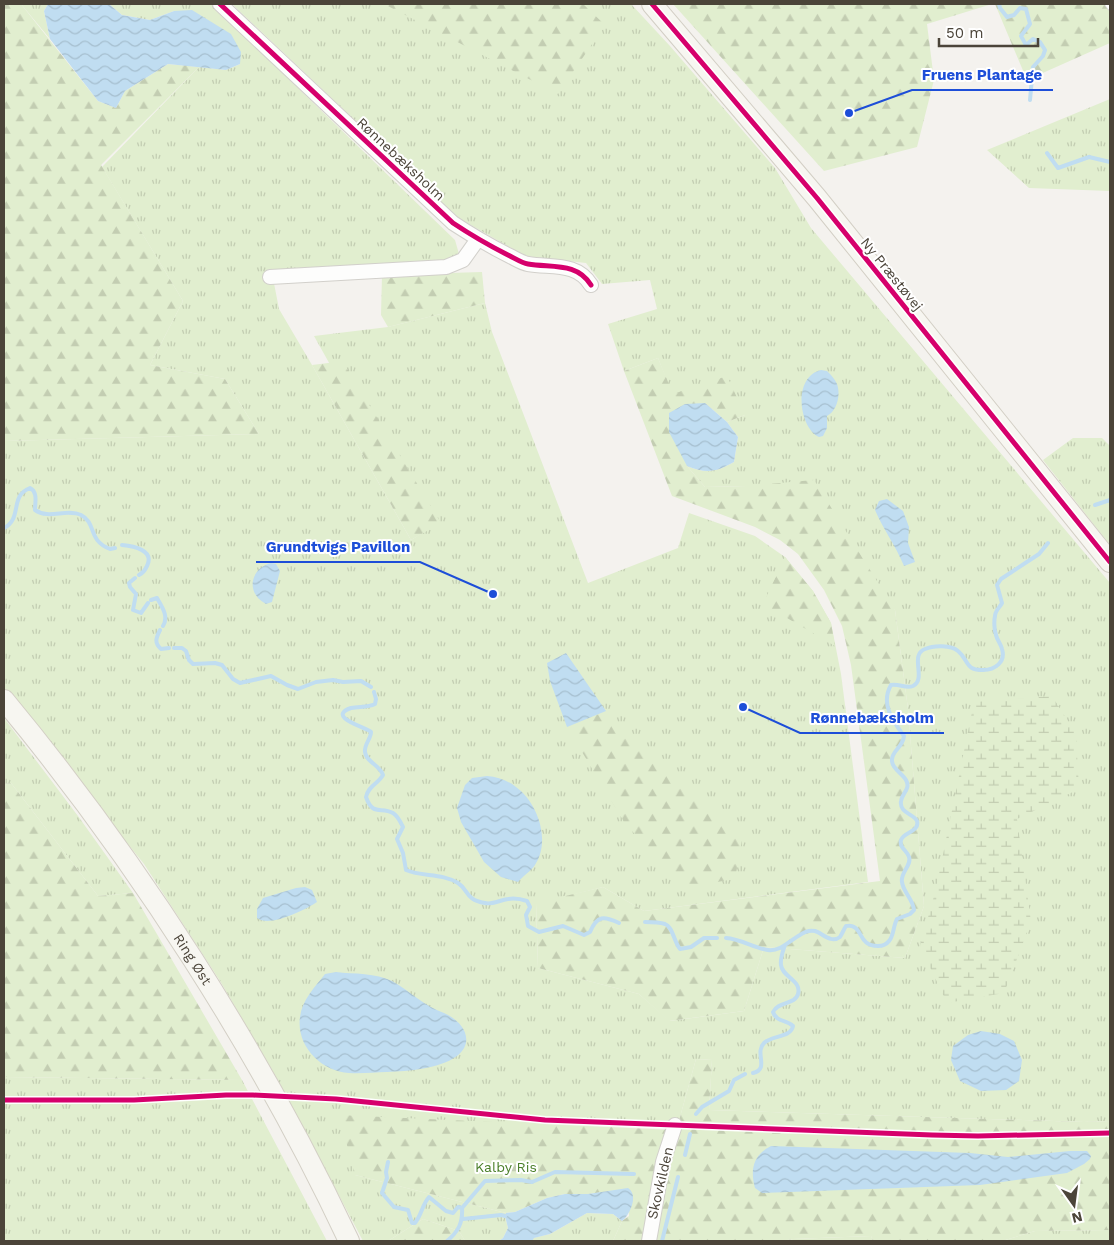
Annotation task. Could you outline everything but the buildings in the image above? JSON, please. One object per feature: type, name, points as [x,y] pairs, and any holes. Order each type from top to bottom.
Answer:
[{"type":"street","name":"Rønnebæksholm","points":[[220,4],[453,223],[478,239],[525,264],[572,269],[586,276],[591,285]]},
{"type":"street","name":"Ny Præstøvej","points":[[652,4],[817,198],[1110,562]]},
{"type":"street","points":[[270,277],[446,267],[463,260],[478,239]]},
{"type":"street","name":"Ring Øst","points":[[4,700],[33,735],[130,864],[208,984],[266,1081],[349,1241]]},
{"type":"street","name":"Skovkilden","points":[[648,1241],[663,1162],[675,1125]]},
{"type":"green space","points":[[4,4],[21,4],[98,101],[116,108],[125,91],[168,64],[199,67],[101,165],[183,301],[150,365],[225,379],[259,434],[4,441]]},
{"type":"green space","points":[[21,4],[48,4],[44,11],[50,39]]},
{"type":"green space","points":[[109,4],[211,4],[455,240],[459,254],[445,263],[272,273],[279,309],[411,540],[424,532],[314,336],[388,327],[485,303],[492,332],[588,583],[678,548],[689,513],[755,536],[785,557],[813,591],[831,623],[841,674],[868,882],[644,911],[603,887],[536,904],[538,968],[639,994],[670,1021],[744,1011],[764,947],[905,958],[924,906],[908,709],[895,610],[746,486],[705,487],[687,466],[711,471],[734,462],[738,437],[727,422],[745,415],[672,394],[658,358],[624,371],[608,324],[657,309],[650,280],[602,284],[586,263],[525,256],[457,217],[232,4],[631,4],[670,46],[775,168],[811,228],[1110,583],[1110,1121],[1084,1122],[709,1110],[712,1060],[696,1059],[677,1128],[526,1124],[355,1175],[506,1213],[508,1228],[503,1238],[499,1241],[465,1241],[459,1231],[423,1219],[388,1241],[363,1241],[279,1082],[220,981],[144,864],[4,691],[4,441],[259,434],[225,379],[150,365],[183,301],[102,167],[199,67],[226,70],[240,64],[174,11],[150,20],[122,15]]},
{"type":"green space","points":[[384,4],[583,4],[605,25],[558,94]]},
{"type":"green space","points":[[673,4],[992,4],[927,24],[934,80],[917,147],[824,171]]},
{"type":"green space","points":[[995,4],[1110,4],[1110,43],[1027,80]]},
{"type":"green space","points":[[1110,99],[1110,191],[1029,188],[987,150]]},
{"type":"green space","points":[[482,272],[485,303],[388,327],[381,315],[382,275]]},
{"type":"green space","points":[[658,358],[673,394],[727,376],[745,415],[727,422],[705,403],[687,466],[705,487],[746,486],[814,480],[895,610],[908,709],[924,906],[905,958],[764,947],[744,1011],[669,1021],[639,994],[538,968],[536,903],[603,887],[644,911],[880,881],[851,665],[842,626],[824,590],[798,554],[780,540],[755,527],[672,496],[624,371]]},
{"type":"green space","points":[[336,362],[348,370],[441,523],[411,540],[312,365]]},
{"type":"green space","points":[[1073,438],[1102,438],[1110,446],[1110,545],[1043,460]]},
{"type":"green space","points":[[785,557],[813,591],[831,623],[835,646],[763,604]]},
{"type":"green space","points":[[1052,696],[1076,734],[1079,789],[1017,819],[1031,922],[1004,993],[947,1003],[920,946],[936,889],[974,702]]},
{"type":"green space","points":[[606,711],[743,834],[735,879],[687,887],[626,825],[567,727]]},
{"type":"green space","points":[[4,718],[133,893],[98,896],[11,783],[4,784]]},
{"type":"green space","points":[[11,783],[98,896],[133,893],[242,1080],[4,1077],[4,784]]},
{"type":"green space","points":[[696,1059],[712,1060],[709,1110],[1084,1122],[1110,1121],[1110,1230],[1035,1231],[1002,1241],[873,1241],[871,1236],[782,1241],[651,1241],[677,1128]]},
{"type":"green space","points":[[4,1077],[242,1080],[327,1241],[4,1241]]},
{"type":"green space","name":"Kalby Ris","points":[[339,1115],[674,1130],[645,1241],[613,1241],[622,1221],[629,1216],[628,1189],[588,1194],[565,1194],[547,1198],[515,1212],[506,1213],[355,1175]]},
{"type":"green space","points":[[587,1213],[613,1214],[622,1221],[613,1241],[532,1241],[533,1238],[550,1234]]},
{"type":"green space","points":[[423,1219],[459,1231],[465,1241],[388,1241]]},
{"type":"green space","points":[[1110,1230],[1110,1241],[1002,1241],[1035,1231]]},
{"type":"green space","points":[[871,1236],[873,1241],[782,1241],[793,1239]]},
{"type":"water","points":[[48,4],[109,4],[122,15],[150,20],[174,11],[192,10],[231,34],[241,52],[240,64],[226,70],[168,64],[125,91],[116,108],[98,101],[50,39],[44,11]]},
{"type":"water","points":[[821,370],[827,371],[834,378],[839,393],[836,407],[827,416],[827,428],[823,436],[819,437],[812,432],[803,414],[802,392],[806,382],[812,375]]},
{"type":"water","points":[[705,403],[727,422],[738,437],[734,462],[711,471],[687,466],[669,432],[669,413],[685,404]]},
{"type":"water","points":[[887,499],[903,511],[909,527],[908,543],[915,562],[904,566],[875,510],[879,501]]},
{"type":"water","points":[[271,563],[276,564],[280,571],[272,602],[266,604],[255,594],[253,582],[254,576],[258,571]]},
{"type":"water","points":[[566,653],[606,711],[567,727],[550,681],[547,663]]},
{"type":"water","points":[[487,776],[509,782],[524,794],[536,812],[540,823],[542,845],[540,855],[535,865],[518,882],[501,877],[484,862],[461,822],[457,808],[465,785],[472,778]]},
{"type":"water","points":[[305,887],[312,890],[317,902],[287,917],[270,921],[263,921],[257,918],[257,909],[263,898]]},
{"type":"water","points":[[336,972],[386,978],[430,1006],[450,1016],[461,1025],[464,1031],[466,1044],[463,1050],[450,1060],[433,1067],[396,1072],[349,1073],[339,1071],[320,1062],[306,1047],[302,1038],[300,1028],[301,1011],[306,999],[325,974]]},
{"type":"water","points":[[981,1031],[1000,1034],[1014,1041],[1022,1060],[1019,1081],[1006,1090],[981,1091],[960,1081],[951,1060],[953,1046],[968,1035]]},
{"type":"water","points":[[771,1146],[970,1153],[1008,1157],[1087,1151],[1091,1156],[1084,1164],[1067,1173],[980,1185],[762,1193],[755,1188],[753,1169],[760,1154]]},
{"type":"water","points":[[628,1188],[633,1195],[633,1200],[628,1214],[622,1221],[613,1214],[587,1213],[550,1234],[534,1238],[532,1241],[499,1241],[503,1238],[508,1228],[506,1213],[515,1212],[547,1198],[565,1194],[588,1194]]},
{"type":"waterway","points":[[999,4],[1007,17],[1014,15],[1020,8],[1026,9],[1030,24],[1021,36],[1026,45],[1033,39],[1040,42],[1045,50],[1043,56],[1033,67],[1030,100]]},
{"type":"waterway","points":[[1047,153],[1058,168],[1089,157],[1110,162]]},
{"type":"waterway","points":[[4,528],[13,519],[20,496],[30,488],[35,495],[35,510],[46,514],[75,513],[81,515],[89,522],[98,541],[110,549],[115,548]]},
{"type":"waterway","points":[[1095,505],[1110,500]]},
{"type":"waterway","points":[[726,938],[772,950],[809,931],[815,931],[830,939],[837,939],[846,926],[853,926],[868,944],[881,946],[889,941],[897,919],[910,914],[914,910],[902,882],[909,860],[902,847],[901,840],[902,837],[914,830],[917,821],[904,811],[901,805],[907,783],[893,765],[892,759],[904,736],[889,712],[887,706],[888,692],[891,685],[910,687],[917,683],[919,678],[918,656],[920,652],[929,648],[942,646],[955,649],[973,669],[987,670],[995,667],[1001,661],[1003,654],[995,633],[994,620],[996,612],[1002,603],[997,585],[1001,579],[1039,554],[1048,543]]},
{"type":"waterway","points":[[122,545],[142,550],[148,556],[147,566],[139,575]]},
{"type":"waterway","points":[[135,578],[129,583],[136,594],[133,610],[141,613],[148,603]]},
{"type":"waterway","points":[[151,600],[157,598],[163,608],[165,615],[163,626]]},
{"type":"waterway","points":[[160,630],[157,645],[161,649],[169,648]]},
{"type":"waterway","points":[[174,648],[182,648],[186,651],[189,660],[193,664],[215,663],[222,665],[233,679],[240,683],[271,676],[298,689],[316,682],[333,680],[343,682],[361,681],[371,687]]},
{"type":"waterway","points":[[374,692],[375,704],[351,708],[344,711],[343,715],[350,722],[371,732],[365,752],[370,761],[383,775],[369,790],[366,797],[371,807],[393,813],[403,827],[397,839],[403,853],[406,870],[452,880],[458,883],[474,900],[479,902],[490,903],[513,899],[527,901],[530,907],[526,915],[528,926],[539,932],[563,926],[584,935],[590,932],[595,922],[602,918],[619,923]]},
{"type":"waterway","points":[[645,922],[660,923],[668,926],[680,949],[691,947],[704,938],[717,938]]},
{"type":"waterway","points":[[753,1073],[760,1068],[760,1051],[764,1043],[767,1040],[785,1035],[792,1030],[793,1026],[777,1018],[773,1012],[779,1006],[794,1000],[798,994],[797,985],[782,969],[781,957],[785,945]]},
{"type":"waterway","points":[[696,1114],[702,1107],[729,1091],[734,1080],[745,1074]]},
{"type":"waterway","points":[[685,1155],[690,1134]]},
{"type":"waterway","points":[[388,1162],[387,1178],[382,1193],[394,1207],[408,1210],[412,1223],[415,1223],[417,1220],[429,1197],[446,1211],[453,1213],[458,1207],[462,1208]]},
{"type":"waterway","points":[[447,1241],[459,1227],[462,1218],[462,1208],[485,1181],[521,1180],[532,1182],[555,1172],[634,1174]]},
{"type":"waterway","points":[[662,1241],[678,1177]]},
{"type":"waterway","points":[[463,1219],[505,1216]]},
{"type":"railway","points":[[1107,4],[1110,8]]},
{"type":"cycle path","points":[[220,4],[453,223],[521,262],[571,269],[579,273],[591,285]]},
{"type":"cycle path","points":[[652,4],[817,198],[1110,562]]},
{"type":"cycle path","points":[[4,1100],[134,1100],[253,1095],[336,1099],[545,1120],[932,1135],[978,1136],[1110,1133]]},
{"type":"place","name":"Fruens Plantage","points":[[849,113]]},
{"type":"place","name":"Grundtvigs Pavillon","points":[[493,594]]},
{"type":"place","name":"Rønnebæksholm","points":[[743,707]]}]
